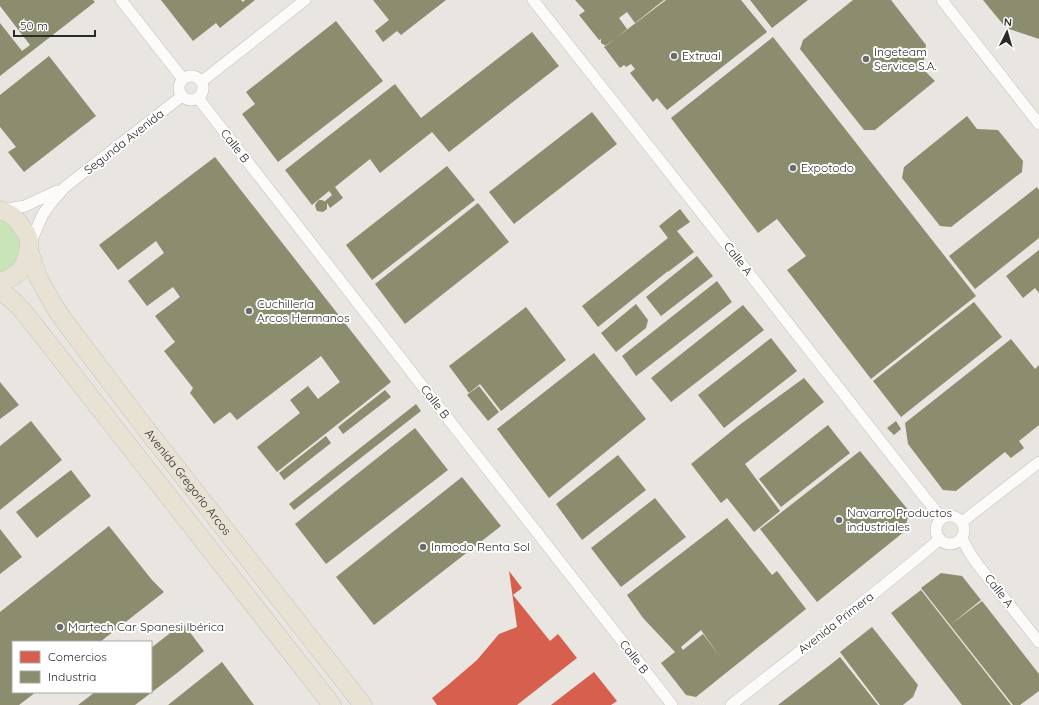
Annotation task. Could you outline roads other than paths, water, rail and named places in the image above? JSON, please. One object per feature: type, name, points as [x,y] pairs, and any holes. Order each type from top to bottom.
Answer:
[{"type":"main road","name":"Avenida Gregorio Arcos","points":[[0,210],[7,212],[20,221],[28,238],[34,269],[66,324],[363,705]]},
{"type":"main road","points":[[0,282],[8,280],[18,273],[25,263],[29,248]]},
{"type":"main road","name":"Avenida Gregorio Arcos","points":[[0,291],[6,294],[20,308],[42,335],[332,705]]},
{"type":"street","points":[[121,0],[183,79]]},
{"type":"street","points":[[201,82],[305,0]]},
{"type":"street","name":"Calle A","points":[[533,0],[942,518]]},
{"type":"street","points":[[942,0],[1039,124]]},
{"type":"street","points":[[191,76],[201,82],[203,90],[198,98],[190,100],[182,96],[179,86],[183,79],[191,76]]},
{"type":"street","name":"Segunda Avenida","points":[[65,187],[182,96]]},
{"type":"street","name":"Calle B","points":[[198,98],[672,705]]},
{"type":"street","points":[[0,210],[25,206],[65,187]]},
{"type":"street","points":[[29,248],[43,214],[65,187]]},
{"type":"street","points":[[962,522],[1039,462]]},
{"type":"street","points":[[947,516],[956,516],[962,522],[965,530],[959,541],[947,544],[940,539],[936,528],[938,522],[942,518],[947,516]]},
{"type":"street","name":"Calle A","points":[[962,538],[978,565],[1039,642]]},
{"type":"street","name":"Avenida Primera","points":[[731,705],[862,603],[940,539]]},
{"type":"place","name":"Extrual","points":[[674,56]]},
{"type":"place","name":"Ingeteam Service S.A.","points":[[866,59]]},
{"type":"place","name":"Expotodo","points":[[793,168]]},
{"type":"place","name":"Cuchillería Arcos Hermanos","points":[[249,311]]},
{"type":"place","name":"Navarro Productos industriales","points":[[839,520]]},
{"type":"place","name":"Inmodo Renta Sol","points":[[423,547]]},
{"type":"place","name":"Martech Car Spanesi Ibérica","points":[[60,627]]}]
